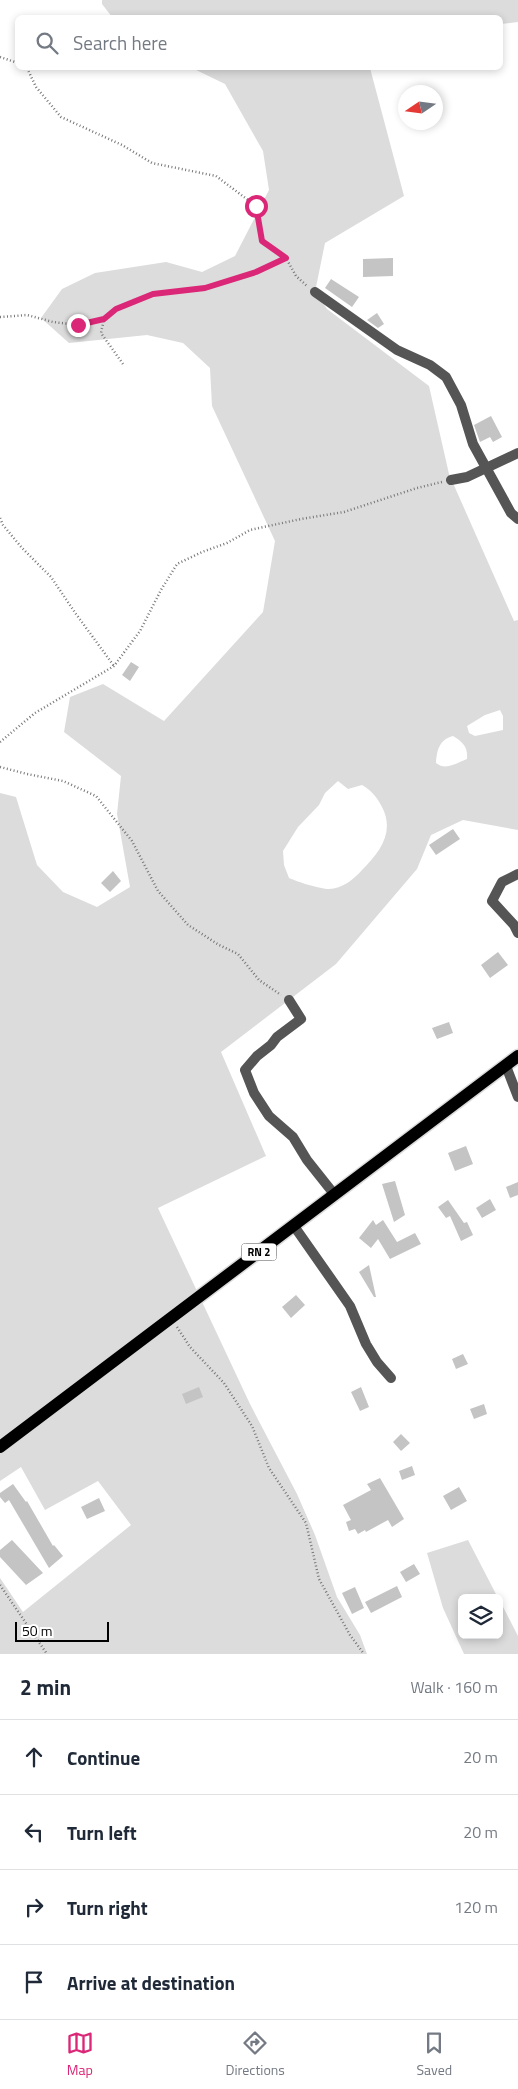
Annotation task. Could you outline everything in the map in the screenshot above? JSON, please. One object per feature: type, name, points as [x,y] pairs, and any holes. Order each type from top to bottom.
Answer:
[{"type":"main road","name":"RN 2","points":[[0,1448],[518,1056]]},
{"type":"street","points":[[316,292],[374,335],[397,350],[430,365],[446,377],[461,405],[473,444],[511,512],[518,519]]},
{"type":"street","points":[[451,480],[468,477],[518,453]]},
{"type":"street","points":[[518,874],[502,882],[492,901],[514,925],[518,933]]},
{"type":"street","points":[[289,1000],[301,1019],[277,1037],[272,1045],[245,1070],[254,1093],[269,1116],[293,1137],[307,1160],[334,1194]]},
{"type":"street","points":[[506,1066],[518,1096]]},
{"type":"street","points":[[294,1226],[350,1306],[366,1344],[377,1362],[391,1378]]},
{"type":"path","points":[[0,57],[15,62]]},
{"type":"path","points":[[28,70],[36,87],[61,117],[122,145],[152,163],[216,176],[256,206],[262,241],[286,258],[296,276],[316,292]]},
{"type":"path","points":[[0,317],[27,315],[53,322],[78,325],[104,319],[116,309],[153,294],[205,288],[256,272],[286,258]]},
{"type":"path","points":[[104,319],[101,333],[123,364]]},
{"type":"path","points":[[0,742],[35,713],[114,666],[140,631],[160,590],[177,564],[227,543],[250,530],[301,518],[344,512],[417,488],[451,480]]},
{"type":"path","points":[[0,518],[3,525],[22,548],[51,577],[114,666]]},
{"type":"path","points":[[0,767],[62,781],[96,796],[132,840],[158,892],[188,925],[219,946],[238,954],[259,980],[289,1000]]},
{"type":"path","points":[[170,1318],[190,1347],[224,1382],[252,1426],[269,1468],[306,1524],[319,1579],[350,1635],[364,1654]]},
{"type":"path","points":[[0,1585],[47,1654]]},
{"type":"shaded area","points":[[102,0],[518,0],[518,22],[503,24],[503,15],[110,15],[102,4]]},
{"type":"shaded area","points":[[196,70],[371,70],[404,196],[325,243],[315,292],[327,309],[429,386],[449,474],[514,621],[518,620],[518,830],[463,820],[431,835],[417,869],[336,964],[221,1052],[266,1156],[158,1208],[250,1404],[297,1494],[315,1535],[337,1597],[360,1635],[367,1654],[0,1654],[0,1578],[23,1612],[131,1525],[98,1481],[45,1510],[21,1467],[0,1481],[0,793],[16,797],[37,865],[63,892],[97,907],[130,887],[117,814],[121,776],[64,732],[70,697],[103,684],[164,721],[263,612],[275,541],[212,406],[210,368],[183,343],[147,335],[69,343],[41,318],[62,289],[95,273],[166,262],[202,272],[235,256],[269,190],[263,151],[225,84]],"holes":[[[500,710],[503,716],[503,730],[475,736],[469,733],[467,726],[485,715]],[[453,736],[466,748],[467,759],[447,766],[436,763],[440,746],[445,740]],[[338,781],[348,789],[362,785],[378,800],[386,816],[387,825],[384,841],[380,849],[355,877],[334,889],[320,888],[289,878],[284,865],[283,851],[298,827],[319,805],[325,793]]]},
{"type":"shaded area","points":[[468,1540],[496,1594],[458,1594],[458,1639],[503,1639],[503,1607],[518,1636],[518,1654],[464,1654],[443,1608],[427,1553]]},
{"type":"building","points":[[393,258],[393,276],[363,277],[363,259]]},
{"type":"building","points":[[331,279],[359,297],[352,307],[325,288]]},
{"type":"building","points":[[377,313],[384,324],[378,328],[367,320]]},
{"type":"building","points":[[491,416],[502,437],[493,442],[490,437],[480,442],[474,425]]},
{"type":"building","points":[[131,662],[139,667],[130,681],[122,675]]},
{"type":"building","points":[[453,829],[460,839],[436,855],[429,845]]},
{"type":"building","points":[[113,871],[121,881],[110,892],[101,883]]},
{"type":"building","points":[[498,952],[508,965],[490,978],[481,965]]},
{"type":"building","points":[[449,1022],[453,1033],[437,1039],[432,1028]]},
{"type":"building","points":[[466,1146],[473,1164],[455,1171],[448,1153]]},
{"type":"building","points":[[395,1181],[405,1215],[394,1222],[382,1184]]},
{"type":"building","points":[[518,1182],[518,1195],[510,1198],[506,1187]]},
{"type":"building","points":[[490,1199],[496,1210],[482,1218],[476,1208]]},
{"type":"building","points":[[448,1200],[464,1223],[467,1222],[473,1235],[461,1241],[450,1216],[446,1218],[438,1207]]},
{"type":"building","points":[[373,1220],[376,1225],[383,1220],[397,1242],[415,1233],[421,1244],[390,1259],[378,1239],[371,1248],[359,1238]]},
{"type":"building","points":[[369,1265],[376,1297],[374,1297],[359,1272]]},
{"type":"building","points":[[296,1295],[305,1305],[291,1318],[282,1307]]},
{"type":"building","points":[[463,1354],[468,1364],[456,1369],[452,1359]]},
{"type":"building","points":[[199,1387],[203,1397],[186,1404],[182,1394]]},
{"type":"building","points":[[361,1387],[369,1407],[360,1411],[351,1392]]},
{"type":"building","points":[[484,1404],[487,1414],[474,1419],[470,1409]]},
{"type":"building","points":[[401,1434],[410,1443],[401,1451],[393,1442]]},
{"type":"building","points":[[412,1466],[415,1475],[402,1480],[399,1471]]},
{"type":"building","points":[[380,1478],[404,1519],[392,1527],[388,1520],[366,1532],[365,1530],[358,1534],[355,1529],[349,1531],[346,1522],[351,1520],[343,1505],[371,1490],[367,1484]]},
{"type":"building","points":[[13,1484],[27,1501],[53,1546],[63,1556],[49,1568],[9,1500],[5,1503],[0,1497],[0,1493]]},
{"type":"building","points":[[459,1487],[467,1501],[451,1510],[443,1496]]},
{"type":"building","points":[[99,1498],[105,1511],[87,1519],[81,1507]]},
{"type":"building","points":[[12,1540],[43,1573],[26,1585],[0,1557],[0,1550]]},
{"type":"building","points":[[414,1564],[420,1574],[406,1582],[400,1572]]},
{"type":"building","points":[[397,1586],[402,1597],[371,1613],[365,1602]]},
{"type":"building","points":[[355,1587],[364,1608],[352,1614],[342,1593]]},
{"type":"route","points":[[78,325],[104,319],[116,309],[153,294],[205,288],[256,272],[286,258],[262,241],[256,206]]}]
